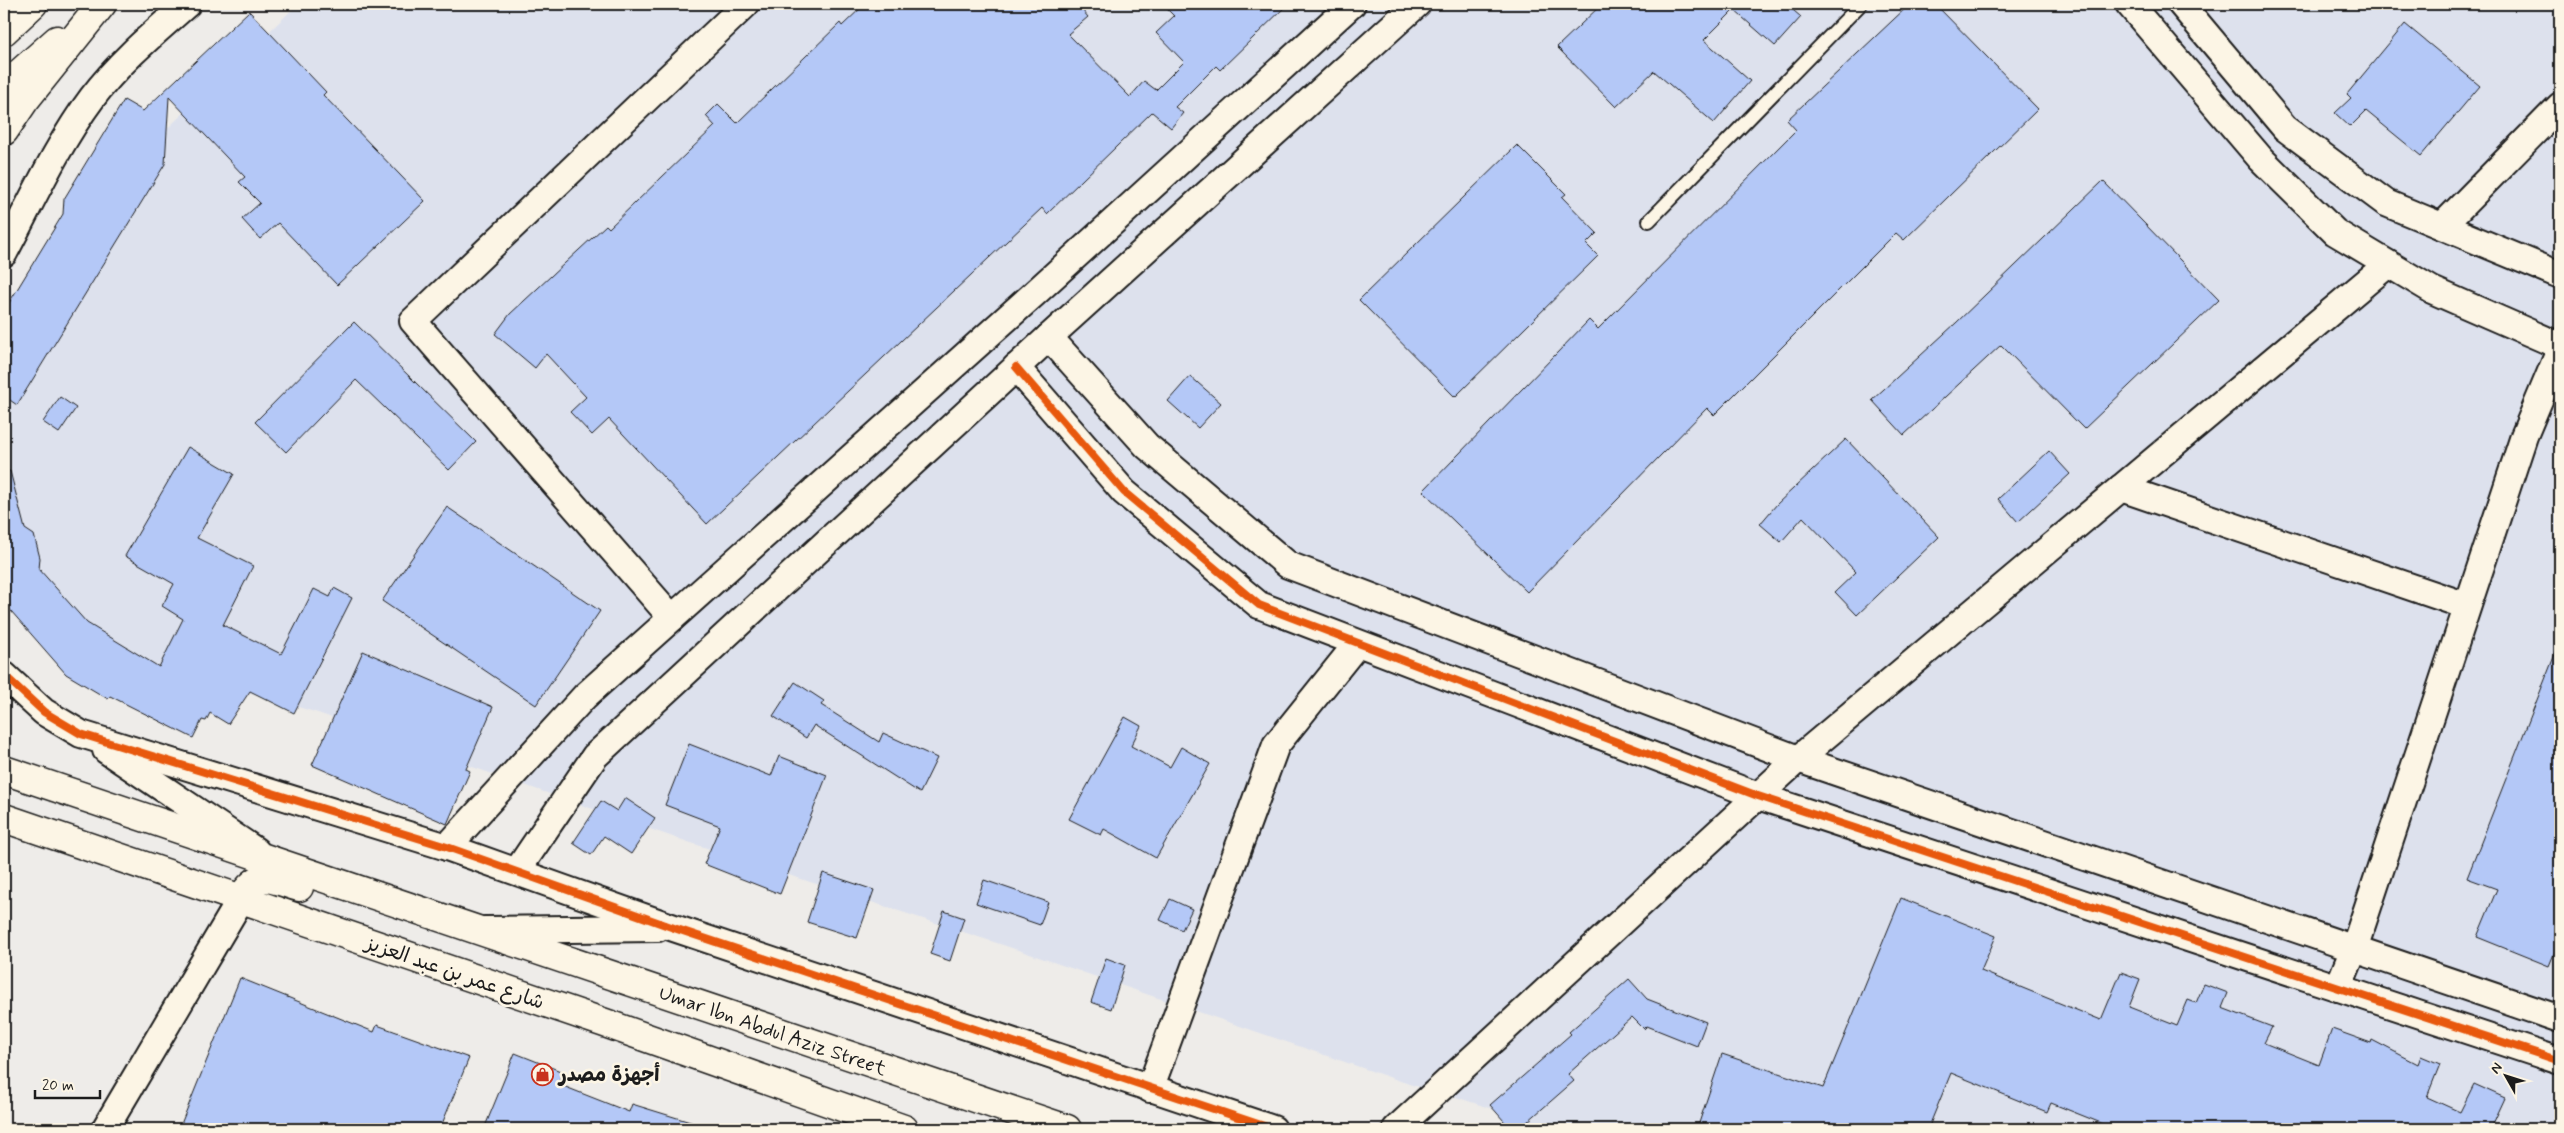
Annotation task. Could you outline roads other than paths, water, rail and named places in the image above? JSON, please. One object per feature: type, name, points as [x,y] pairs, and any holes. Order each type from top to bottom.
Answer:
[{"type":"main road","points":[[4,31],[33,4]]},
{"type":"main road","points":[[4,87],[96,4]]},
{"type":"main road","points":[[4,131],[25,100],[102,4]]},
{"type":"main road","points":[[4,749],[62,790]]},
{"type":"main road","points":[[4,770],[480,930]]},
{"type":"main road","name":"شارع عمر بن عبد العزيز","points":[[4,818],[605,1023],[904,1129]]},
{"type":"main road","points":[[241,900],[255,880],[263,878],[349,903],[415,909]]},
{"type":"main road","name":"Umar Ibn Abdul Aziz Street","points":[[480,930],[1067,1129]]},
{"type":"street","points":[[4,8],[6,4]]},
{"type":"street","points":[[4,253],[62,144],[93,97],[131,53],[187,4]]},
{"type":"street","points":[[672,618],[413,322],[746,4]]},
{"type":"street","points":[[447,847],[584,696],[1035,293],[1352,4]]},
{"type":"street","points":[[517,871],[595,756],[1048,337],[1417,4]]},
{"type":"street","points":[[2129,4],[2261,159],[2335,232],[2432,290],[2560,348],[2524,436],[2354,949],[2338,988]]},
{"type":"street","points":[[2181,4],[2284,128],[2386,204],[2560,275]]},
{"type":"street","points":[[2442,226],[2560,106]]},
{"type":"street","points":[[1396,1129],[1798,759],[2388,264]]},
{"type":"street","points":[[1048,337],[1147,446],[1288,565],[1798,759],[2560,1019]]},
{"type":"street","points":[[1016,367],[1124,492],[1259,605],[1758,796],[2560,1061]]},
{"type":"street","points":[[2121,488],[2467,606]]},
{"type":"street","points":[[1150,1088],[1276,745],[1357,644]]},
{"type":"street","points":[[4,674],[44,712],[81,734],[272,861]]},
{"type":"street","points":[[81,734],[447,847],[674,928],[1273,1129]]},
{"type":"street","points":[[105,1129],[241,900]]},
{"type":"street","points":[[480,930],[674,928]]},
{"type":"lane","points":[[1649,221],[1861,4]]},
{"type":"place","name":"أجهزة مصدر","points":[[543,1074]]}]
